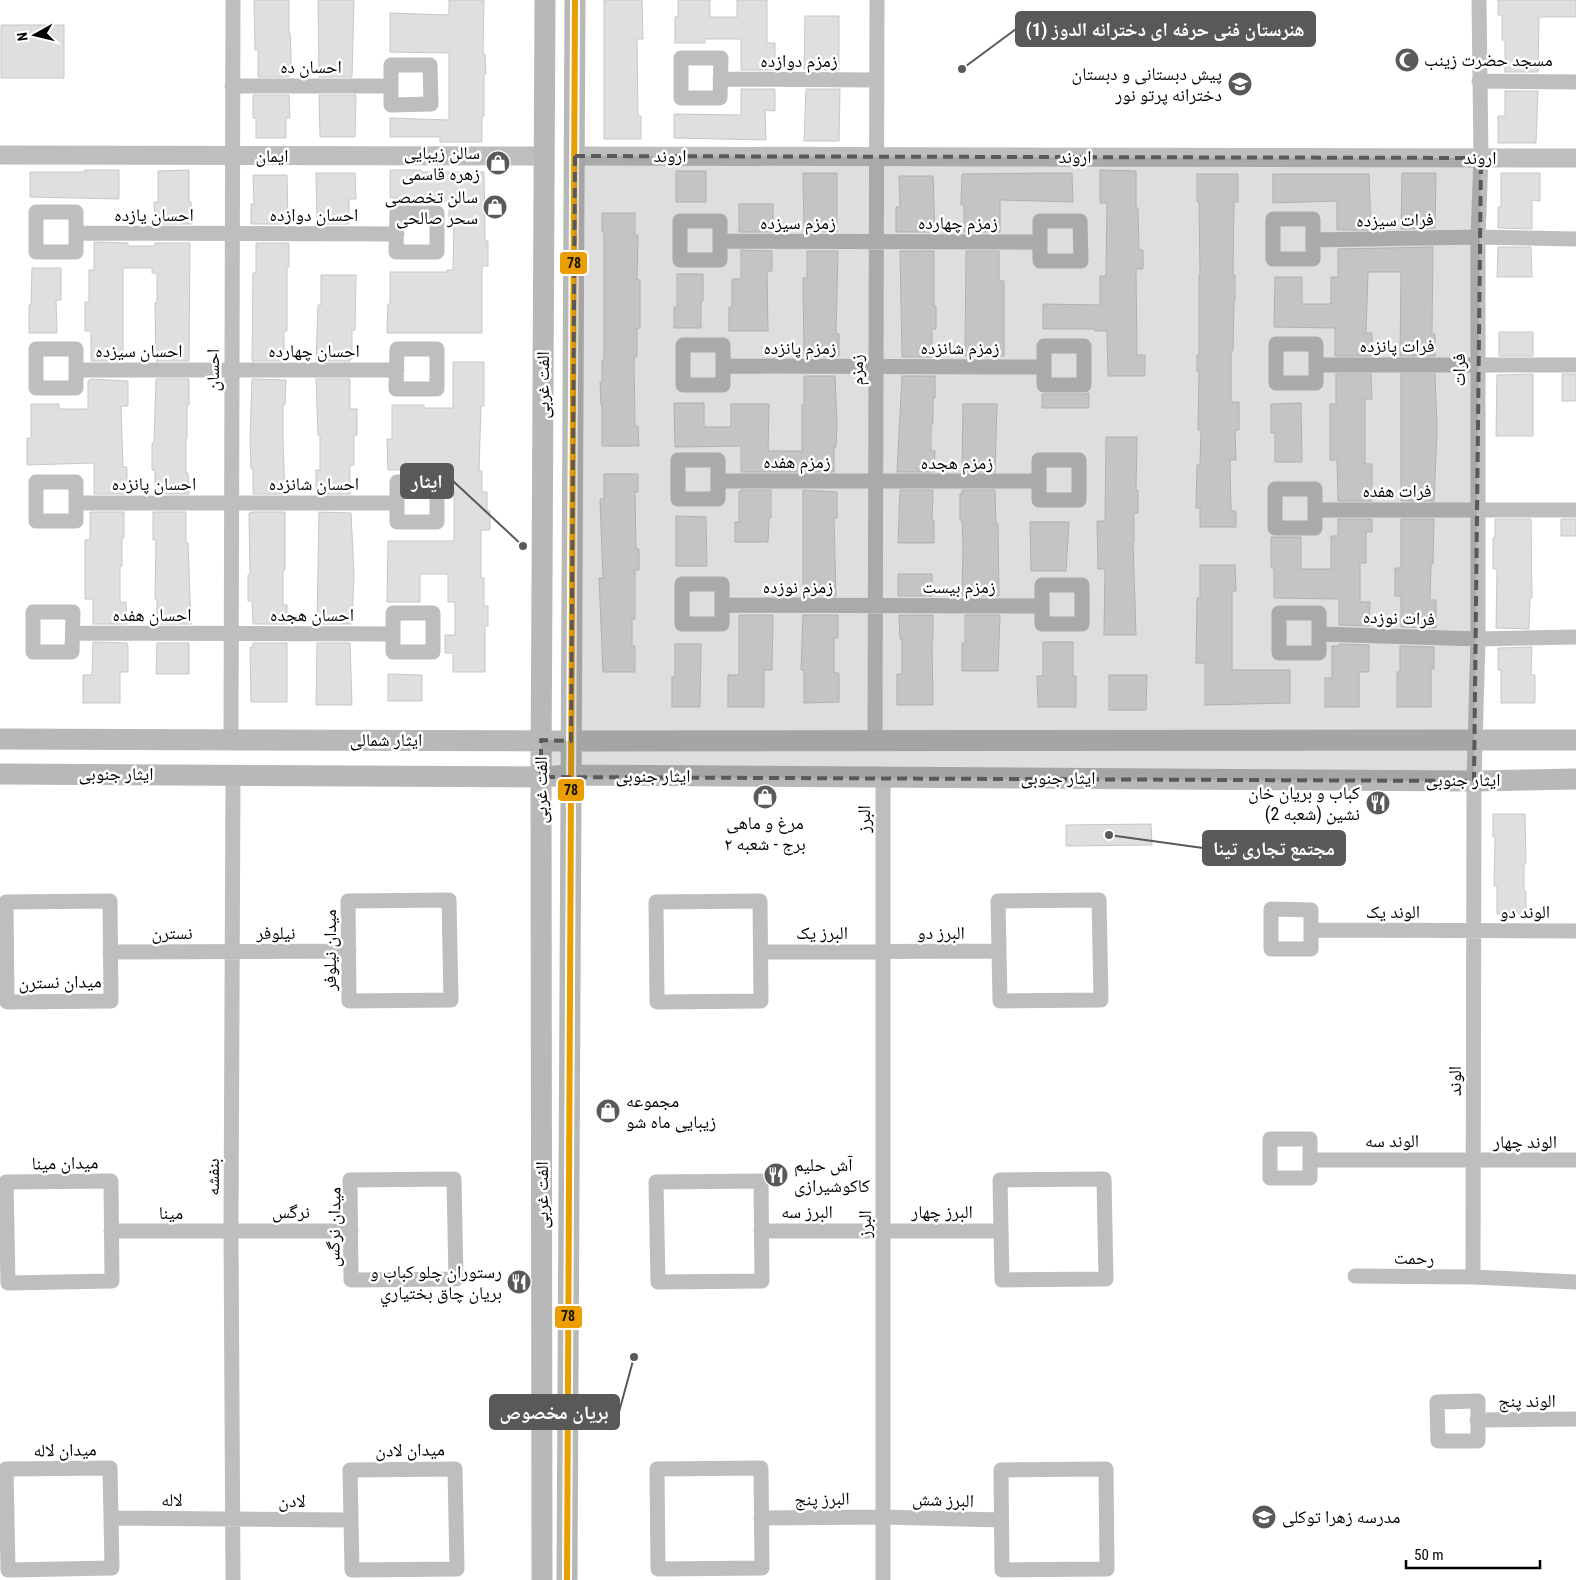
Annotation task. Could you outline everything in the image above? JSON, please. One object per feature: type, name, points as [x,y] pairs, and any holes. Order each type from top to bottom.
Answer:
[{"type":"main road","name":"الفت غربی","points":[[542,1580],[541,740],[546,0]]},
{"type":"main road","name":"الفت غربی","points":[[567,1580],[575,0]]},
{"type":"main road","name":"ایثار جنوبی","points":[[0,739],[231,739]]},
{"type":"main road","name":"ایثار شمالی","points":[[231,739],[541,740]]},
{"type":"main road","name":"ایثار جنوبی","points":[[541,740],[1576,740]]},
{"type":"main road","name":"ایثار جنوبی","points":[[0,774],[233,775]]},
{"type":"main road","name":"ایثار شمالی","points":[[233,775],[541,777]]},
{"type":"main road","name":"ایثار جنوبی","points":[[541,777],[571,775],[1474,781],[1576,780]]},
{"type":"street","name":"احسان","points":[[231,739],[232,0]]},
{"type":"street","name":"زمزم","points":[[875,740],[877,0]]},
{"type":"street","name":"فرات","points":[[1474,781],[1478,639],[1478,237],[1481,158],[1479,0]]},
{"type":"street","name":"زمزم دوازده","points":[[720,79],[877,80]]},
{"type":"street","points":[[1479,81],[1576,82]]},
{"type":"street","name":"احسان ده","points":[[232,86],[390,86]]},
{"type":"street","name":"ایمان","points":[[0,155],[545,156]]},
{"type":"street","name":"اروند","points":[[575,156],[1576,158]]},
{"type":"street","name":"احسان یازده","points":[[76,233],[232,234]]},
{"type":"street","name":"احسان دوازده","points":[[232,234],[397,234]]},
{"type":"street","name":"فرات سیزده","points":[[1313,240],[1478,237],[1576,239]]},
{"type":"street","name":"زمزم سیزده","points":[[720,241],[876,242]]},
{"type":"street","name":"زمزم چهارده","points":[[876,242],[1040,242]]},
{"type":"street","name":"فرات پانزده","points":[[1316,365],[1576,365]]},
{"type":"street","name":"زمزم پانزده","points":[[723,366],[876,366]]},
{"type":"street","name":"زمزم شانزده","points":[[876,366],[1044,367]]},
{"type":"street","name":"احسان سیزده","points":[[76,370],[232,370]]},
{"type":"street","name":"احسان چهارده","points":[[232,370],[397,370]]},
{"type":"street","name":"زمزم هفده","points":[[718,481],[876,481]]},
{"type":"street","name":"زمزم هجده","points":[[876,481],[1038,482]]},
{"type":"street","name":"احسان پانزده","points":[[76,503],[231,503]]},
{"type":"street","name":"احسان شانزده","points":[[231,503],[397,503]]},
{"type":"street","name":"فرات هفده","points":[[1315,510],[1576,510]]},
{"type":"street","name":"زمزم نوزده","points":[[722,606],[875,606]]},
{"type":"street","name":"زمزم بیست","points":[[875,606],[1042,606]]},
{"type":"street","name":"احسان هفده","points":[[73,633],[231,633]]},
{"type":"street","name":"احسان هجده","points":[[231,633],[393,634]]},
{"type":"street","name":"فرات نوزده","points":[[1319,634],[1478,639],[1576,637]]},
{"type":"street","name":"بنفشه","points":[[233,775],[231,1232],[233,1580]]},
{"type":"street","name":"البرز","points":[[883,777],[883,1580]]},
{"type":"street","name":"الوند","points":[[1473,1277],[1474,781]]},
{"type":"street","name":"میدان نیلوفر","points":[[449,900],[451,1000],[349,1001],[348,951],[348,901],[449,900]]},
{"type":"street","points":[[1100,900],[1101,1000],[1000,1001],[999,951],[998,901],[1100,900]]},
{"type":"street","name":"میدان نسترن","points":[[110,901],[110,952],[111,1001],[7,1002],[6,902],[110,901]]},
{"type":"street","points":[[760,901],[760,952],[761,1001],[657,1002],[656,902],[760,901]]},
{"type":"street","name":"الوند یک","points":[[1311,930],[1474,931]]},
{"type":"street","name":"الوند دو","points":[[1474,931],[1576,931]]},
{"type":"street","name":"نیلوفر","points":[[233,952],[348,951]]},
{"type":"street","name":"البرز دو","points":[[883,952],[999,951]]},
{"type":"street","name":"نسترن","points":[[110,952],[233,952]]},
{"type":"street","name":"البرز یک","points":[[760,952],[883,952]]},
{"type":"street","name":"الوند سه","points":[[1310,1160],[1473,1160]]},
{"type":"street","name":"الوند چهار","points":[[1473,1160],[1576,1160]]},
{"type":"street","name":"میدان نرگس","points":[[454,1178],[456,1279],[351,1280],[351,1231],[350,1180],[454,1178]]},
{"type":"street","points":[[1104,1178],[1106,1279],[1002,1280],[1001,1231],[1000,1180],[1104,1178]]},
{"type":"street","name":"میدان مینا","points":[[111,1181],[111,1231],[112,1281],[8,1283],[6,1182],[111,1181]]},
{"type":"street","points":[[761,1181],[761,1231],[762,1281],[658,1282],[656,1182],[761,1181]]},
{"type":"street","name":"مینا","points":[[111,1231],[231,1232]]},
{"type":"street","name":"نرگس","points":[[231,1232],[351,1231]]},
{"type":"street","name":"البرز سه","points":[[761,1231],[883,1231]]},
{"type":"street","name":"البرز چهار","points":[[883,1231],[1001,1231]]},
{"type":"street","name":"رحمت","points":[[1355,1276],[1473,1277]]},
{"type":"street","points":[[1473,1277],[1576,1282]]},
{"type":"street","name":"الوند پنج","points":[[1477,1420],[1576,1419]]},
{"type":"street","name":"میدان لاله","points":[[110,1468],[111,1518],[112,1568],[8,1570],[6,1469],[110,1468]]},
{"type":"street","points":[[760,1468],[761,1518],[762,1568],[658,1569],[657,1469],[760,1468]]},
{"type":"street","name":"میدان لادن","points":[[455,1469],[457,1569],[352,1570],[351,1520],[350,1470],[455,1469]]},
{"type":"street","points":[[1106,1469],[1107,1569],[1002,1570],[1002,1520],[1001,1470],[1106,1469]]},
{"type":"street","name":"البرز پنج","points":[[761,1518],[883,1517]]},
{"type":"street","name":"البرز شش","points":[[883,1517],[1002,1520]]},
{"type":"street","name":"لاله","points":[[111,1518],[233,1519]]},
{"type":"street","name":"لادن","points":[[233,1519],[351,1520]]},
{"type":"highlighted area","points":[[575,156],[1481,158],[1474,781],[541,777],[541,740],[571,741]]},
{"type":"building","points":[[254,0],[289,0],[291,73],[289,73],[289,77],[258,77],[258,50],[255,50]]},
{"type":"building","points":[[318,0],[354,0],[352,77],[319,77]]},
{"type":"building","points":[[449,0],[484,0],[483,54],[485,54],[486,74],[484,74],[482,142],[440,142],[440,137],[390,137],[390,118],[449,120],[449,53],[390,52],[390,13],[449,15]]},
{"type":"building","points":[[604,0],[642,0],[643,39],[637,39],[638,116],[641,116],[641,139],[604,139]]},
{"type":"building","points":[[678,0],[710,0],[710,17],[737,17],[737,0],[767,0],[767,43],[775,43],[775,70],[741,70],[741,39],[705,39],[705,43],[675,43],[675,17],[678,17]]},
{"type":"building","points":[[1498,0],[1576,0],[1576,17],[1539,17],[1538,72],[1505,72],[1505,40],[1502,40],[1502,15],[1498,15]]},
{"type":"building","points":[[805,16],[839,16],[839,70],[804,69]]},
{"type":"building","points":[[1,25],[64,25],[64,78],[1,78]]},
{"type":"building","points":[[741,89],[775,89],[775,111],[765,110],[766,140],[674,138],[674,114],[741,115]]},
{"type":"building","points":[[806,89],[840,89],[839,141],[804,141]]},
{"type":"building","points":[[1505,91],[1538,91],[1536,143],[1498,143],[1498,116],[1505,116]]},
{"type":"building","points":[[253,95],[289,95],[290,118],[286,118],[286,138],[256,138],[256,118],[253,118]]},
{"type":"building","points":[[319,95],[356,95],[355,137],[320,137]]},
{"type":"building","points":[[85,170],[119,170],[119,199],[30,197],[30,172],[85,172]]},
{"type":"building","points":[[189,170],[189,202],[191,202],[192,224],[155,224],[154,202],[158,202],[158,171]]},
{"type":"building","points":[[390,170],[484,172],[485,241],[488,241],[488,266],[482,266],[482,333],[387,333],[388,304],[390,304],[390,272],[447,272],[447,270],[453,270],[454,223],[449,223],[449,201],[444,201],[444,198],[390,198]]},
{"type":"building","points":[[1100,170],[1136,171],[1139,250],[1143,250],[1143,269],[1136,269],[1137,355],[1145,355],[1145,376],[1108,376],[1107,331],[1095,331],[1095,329],[1043,329],[1043,304],[1100,305],[1100,276],[1106,276],[1107,203],[1100,203]]},
{"type":"building","points":[[676,171],[706,171],[706,202],[676,202]]},
{"type":"building","points":[[316,173],[355,173],[356,199],[349,199],[349,224],[317,224]]},
{"type":"building","points":[[803,173],[837,173],[837,232],[804,231]]},
{"type":"building","points":[[1072,173],[1073,202],[1000,200],[1000,232],[964,232],[964,205],[961,205],[962,174]]},
{"type":"building","points":[[1402,173],[1436,173],[1435,228],[1401,229]]},
{"type":"building","points":[[1501,173],[1540,173],[1540,201],[1532,200],[1532,229],[1498,228],[1498,207],[1501,207]]},
{"type":"building","points":[[1197,174],[1238,174],[1238,202],[1234,202],[1233,275],[1235,275],[1235,301],[1233,351],[1231,351],[1231,402],[1239,402],[1239,430],[1235,430],[1236,460],[1230,460],[1231,511],[1236,511],[1236,527],[1200,527],[1200,508],[1196,508],[1197,465],[1200,465],[1201,430],[1198,430],[1199,371],[1197,371],[1200,275]]},
{"type":"building","points":[[1273,174],[1369,174],[1371,230],[1337,230],[1337,201],[1273,203]]},
{"type":"building","points":[[253,175],[287,175],[288,224],[251,224],[251,204],[254,204]]},
{"type":"building","points":[[899,176],[933,176],[935,232],[896,232],[896,207],[900,207]]},
{"type":"building","points":[[739,204],[773,204],[773,232],[739,232]]},
{"type":"building","points":[[602,213],[635,213],[635,235],[638,235],[637,280],[640,280],[640,328],[637,328],[637,357],[634,357],[635,426],[638,426],[639,446],[602,446],[600,382],[602,382],[602,360],[604,360],[604,232],[602,232]]},
{"type":"building","points":[[94,242],[128,243],[128,246],[155,246],[155,243],[190,243],[189,361],[156,361],[155,303],[157,303],[157,273],[152,273],[152,268],[123,268],[123,361],[91,361],[91,331],[85,331],[85,302],[89,302],[89,270],[94,270]]},
{"type":"building","points":[[256,243],[289,243],[287,331],[284,331],[284,361],[252,361],[253,273],[256,273]]},
{"type":"building","points":[[1433,247],[1432,334],[1435,334],[1435,356],[1400,356],[1401,272],[1368,272],[1366,333],[1372,333],[1372,356],[1335,356],[1335,328],[1274,327],[1275,277],[1302,277],[1302,304],[1330,304],[1331,277],[1338,277],[1338,249]]},
{"type":"building","points":[[1498,247],[1531,247],[1532,277],[1497,277]]},
{"type":"building","points":[[741,250],[772,251],[772,271],[767,271],[768,331],[729,331],[729,307],[732,307],[732,279],[741,279]]},
{"type":"building","points":[[807,251],[838,251],[836,334],[839,334],[839,356],[804,357],[803,278],[807,278]]},
{"type":"building","points":[[900,251],[934,251],[936,329],[932,329],[932,357],[902,357]]},
{"type":"building","points":[[966,251],[999,251],[999,281],[1004,281],[1004,356],[965,356]]},
{"type":"building","points":[[32,268],[61,268],[61,300],[56,300],[57,333],[29,333]]},
{"type":"building","points":[[677,274],[703,274],[701,328],[674,328],[674,307],[677,307]]},
{"type":"building","points":[[321,275],[356,275],[355,330],[352,330],[352,359],[350,361],[316,361],[318,305],[321,305]]},
{"type":"building","points":[[1499,332],[1533,332],[1533,356],[1499,356]]},
{"type":"building","points":[[453,362],[484,362],[484,406],[481,406],[479,471],[482,471],[482,492],[487,492],[487,511],[490,511],[490,530],[481,530],[481,578],[484,578],[484,606],[488,606],[488,626],[485,626],[485,672],[453,672],[453,653],[445,653],[445,635],[455,635],[455,602],[448,602],[448,574],[420,574],[420,602],[387,602],[388,541],[454,541],[454,489],[451,489],[451,469],[388,470],[387,439],[392,439],[392,405],[424,405],[424,408],[453,408]]},
{"type":"building","points":[[1336,374],[1371,374],[1372,399],[1365,399],[1365,464],[1372,464],[1372,501],[1338,501],[1337,460],[1330,460],[1330,404],[1336,404]]},
{"type":"building","points":[[1401,374],[1435,374],[1437,429],[1434,501],[1401,501]]},
{"type":"building","points":[[1533,374],[1533,436],[1496,436],[1497,375]]},
{"type":"building","points":[[1562,374],[1576,374],[1576,401],[1562,401]]},
{"type":"building","points":[[804,376],[835,376],[837,423],[836,447],[834,447],[834,472],[741,472],[741,446],[675,447],[674,403],[704,403],[704,427],[731,427],[731,404],[769,404],[768,451],[802,451]]},
{"type":"building","points":[[902,376],[935,376],[933,424],[931,424],[931,451],[935,451],[934,472],[897,472]]},
{"type":"building","points":[[91,379],[128,381],[128,406],[121,406],[123,467],[127,467],[127,494],[94,494],[94,463],[27,465],[27,438],[31,438],[31,404],[59,404],[59,409],[88,409],[88,381]]},
{"type":"building","points":[[156,379],[189,379],[186,473],[188,473],[189,494],[155,494],[155,470],[152,470],[152,443],[154,443]]},
{"type":"building","points":[[252,379],[286,380],[285,405],[283,405],[285,494],[253,494],[250,439]]},
{"type":"building","points":[[316,379],[350,379],[350,409],[357,409],[357,435],[354,435],[354,465],[350,465],[350,494],[316,494],[316,470],[320,470],[320,435],[318,435]]},
{"type":"building","points":[[1089,393],[1089,408],[1042,408],[1042,394]]},
{"type":"building","points":[[1301,403],[1302,462],[1275,462],[1275,433],[1271,433],[1271,404]]},
{"type":"building","points":[[963,404],[997,404],[995,472],[962,472]]},
{"type":"building","points":[[1106,437],[1137,437],[1136,490],[1138,490],[1138,513],[1134,513],[1133,542],[1136,635],[1104,635],[1105,569],[1098,569],[1097,521],[1105,521]]},
{"type":"building","points":[[604,474],[638,474],[638,492],[635,492],[636,549],[639,549],[639,570],[635,570],[635,619],[632,619],[632,646],[635,646],[635,672],[603,672],[599,578],[603,578],[600,499],[604,499]]},
{"type":"building","points":[[741,490],[771,490],[771,518],[769,518],[768,542],[735,542],[735,522],[739,522],[739,492]]},
{"type":"building","points":[[803,490],[837,492],[837,518],[834,518],[836,596],[803,595]]},
{"type":"building","points":[[900,490],[933,490],[932,520],[934,520],[934,543],[898,543]]},
{"type":"building","points":[[962,490],[995,490],[996,524],[998,524],[999,596],[962,596],[963,545],[962,520],[960,520],[960,494],[962,494]]},
{"type":"building","points":[[90,512],[124,512],[122,566],[120,566],[120,602],[126,602],[127,624],[93,624],[93,599],[85,599],[85,540],[90,540]]},
{"type":"building","points":[[153,512],[186,512],[191,624],[157,624],[157,599],[155,599],[156,540],[153,540]]},
{"type":"building","points":[[285,512],[283,605],[287,605],[287,624],[253,624],[252,601],[248,601],[248,575],[250,575],[249,513]]},
{"type":"building","points":[[319,512],[351,513],[354,574],[352,624],[317,624]]},
{"type":"building","points":[[676,516],[706,517],[707,566],[676,566]]},
{"type":"building","points":[[1338,519],[1372,519],[1372,532],[1366,532],[1366,563],[1360,563],[1360,602],[1370,602],[1369,626],[1339,625],[1339,599],[1274,598],[1274,568],[1271,568],[1271,537],[1301,537],[1301,569],[1331,569],[1331,536],[1338,536]]},
{"type":"building","points":[[1401,519],[1434,519],[1430,600],[1436,600],[1436,628],[1401,627],[1401,596],[1395,596],[1395,568],[1401,568]]},
{"type":"building","points":[[1495,519],[1531,519],[1532,598],[1530,598],[1529,629],[1496,628],[1497,569],[1493,569]]},
{"type":"building","points":[[1561,519],[1576,519],[1576,536],[1561,536]]},
{"type":"building","points":[[1030,522],[1069,522],[1066,571],[1031,571]]},
{"type":"building","points":[[1200,565],[1235,565],[1236,591],[1232,591],[1232,670],[1290,670],[1290,703],[1205,705],[1205,663],[1196,663],[1197,598],[1200,598]]},
{"type":"building","points":[[898,574],[932,574],[932,596],[898,596]]},
{"type":"building","points":[[739,615],[773,615],[772,670],[764,670],[764,707],[728,707],[728,675],[739,675]]},
{"type":"building","points":[[803,615],[838,615],[838,638],[834,638],[834,673],[839,673],[839,702],[804,703],[804,670],[801,670]]},
{"type":"building","points":[[899,615],[933,615],[933,705],[897,705],[897,674],[902,674],[902,639],[900,639]]},
{"type":"building","points":[[965,615],[1000,615],[998,671],[962,671]]},
{"type":"building","points":[[93,642],[127,643],[128,672],[120,672],[120,703],[83,703],[83,675],[92,675]]},
{"type":"building","points":[[1043,642],[1073,642],[1073,676],[1076,676],[1076,707],[1038,707],[1037,676],[1043,676]]},
{"type":"building","points":[[157,643],[189,643],[189,674],[156,674]]},
{"type":"building","points":[[253,643],[287,643],[287,702],[251,702],[250,647],[253,647]]},
{"type":"building","points":[[317,643],[350,643],[352,705],[316,705]]},
{"type":"building","points":[[675,644],[701,644],[700,707],[672,707],[672,677],[675,677]]},
{"type":"building","points":[[1339,644],[1369,645],[1369,672],[1359,672],[1359,707],[1325,707],[1325,678],[1332,678],[1332,646],[1339,646]]},
{"type":"building","points":[[1400,646],[1434,647],[1434,669],[1431,669],[1431,707],[1397,707],[1397,672],[1400,672]]},
{"type":"building","points":[[1532,647],[1531,675],[1535,675],[1535,703],[1501,703],[1501,670],[1498,670],[1498,648]]},
{"type":"building","points":[[388,674],[422,675],[422,701],[388,701]]},
{"type":"building","points":[[1109,675],[1147,675],[1146,710],[1109,710]]},
{"type":"building","points":[[1493,814],[1525,814],[1526,864],[1524,864],[1524,891],[1526,891],[1526,914],[1497,914],[1497,886],[1494,886],[1495,837],[1493,837]]},
{"type":"building","points":[[1151,824],[1152,845],[1066,846],[1066,825]]},
{"type":"transit line","name":"78","points":[[567,1580],[575,0]]},
{"type":"place","name":"مسجد حضرت زینب","points":[[1407,60]]},
{"type":"place","name":"هنرستان فنی حرفه ای دخترانه الدوز (1)","points":[[962,69]]},
{"type":"place","name":"پیش دبستانی و دبستان دخترانه پرتو نور","points":[[1240,84]]},
{"type":"place","name":"سالن زیبایی زهره قاسمی","points":[[498,163]]},
{"type":"place","name":"سالن تخصصی سحر صالحی","points":[[495,207]]},
{"type":"place","name":"ایثار","points":[[523,546]]},
{"type":"place","name":"مرغ و ماهی برج - شعبه ۲","points":[[765,797]]},
{"type":"place","name":"کباب و بریان خان نشین (شعبه 2)","points":[[1378,803]]},
{"type":"place","name":"مجتمع تجاری تینا","points":[[1109,835]]},
{"type":"place","name":"مجموعه زیبایی ماه شو","points":[[608,1111]]},
{"type":"place","name":"آش حلیم کاکوشیرازی","points":[[776,1175]]},
{"type":"place","name":"رستوران چلو كباب و بريان چاق بختياري","points":[[519,1282]]},
{"type":"place","name":"بریان مخصوص","points":[[634,1357]]},
{"type":"place","name":"مدرسه زهرا توکلی","points":[[1264,1517]]}]
